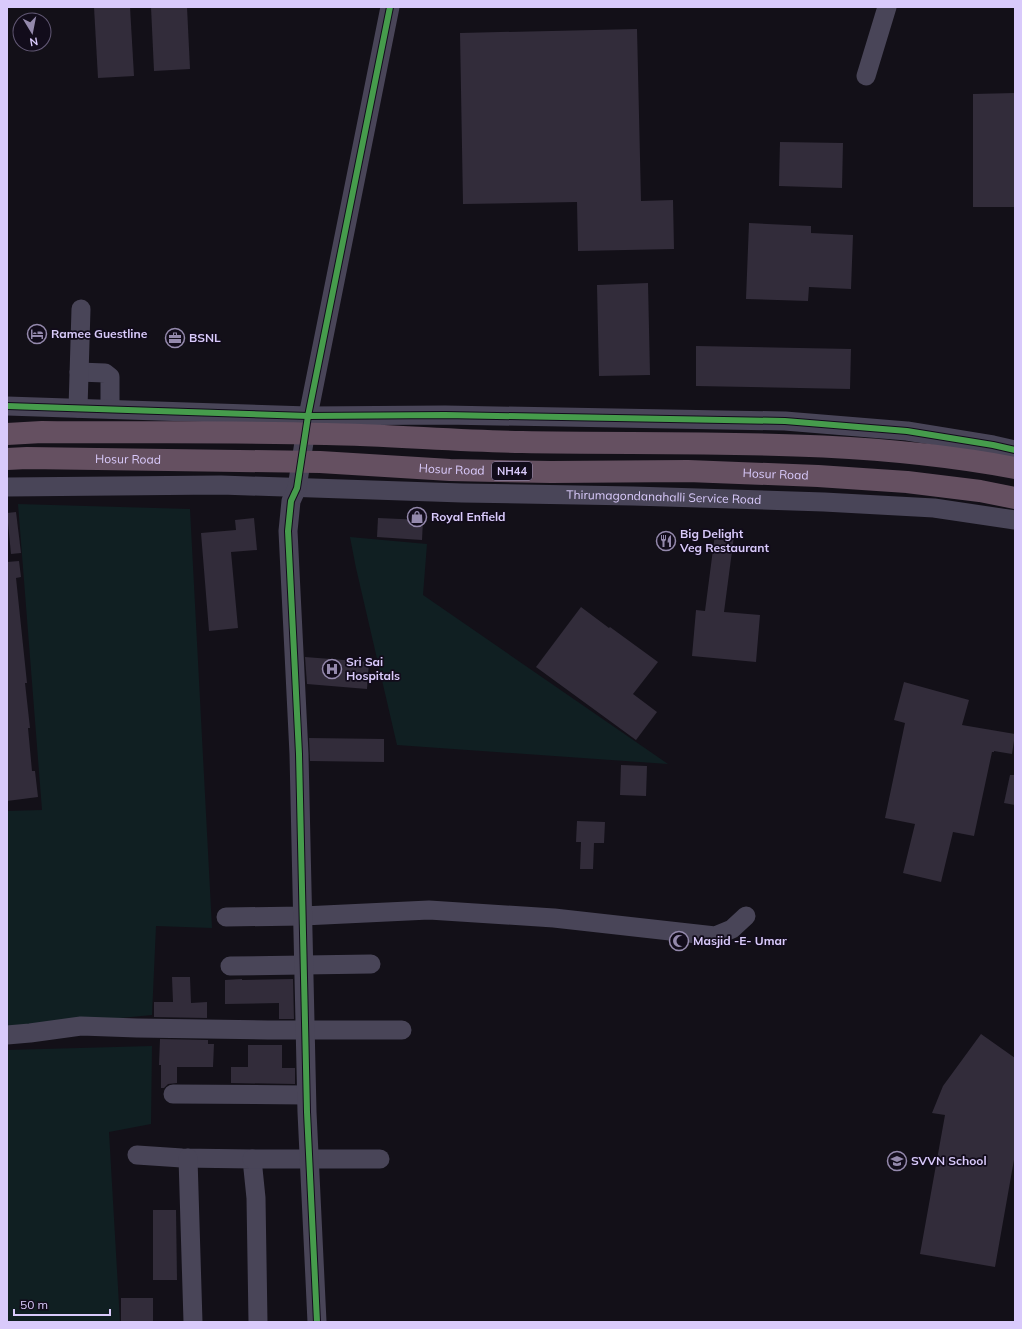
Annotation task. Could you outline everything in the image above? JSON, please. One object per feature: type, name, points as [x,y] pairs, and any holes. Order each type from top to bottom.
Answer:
[{"type":"highway","points":[[7,434],[307,424],[521,442],[724,443],[851,448],[941,456],[1015,468]]},
{"type":"highway","name":"Hosur Road","points":[[7,459],[167,459],[301,462],[450,470],[551,472],[688,471],[818,476],[907,482],[980,490],[1015,498]]},
{"type":"street","points":[[317,1322],[306,1095],[299,754],[288,531],[291,501],[305,488],[301,462],[307,424],[390,7]]},
{"type":"street","points":[[866,76],[887,7]]},
{"type":"street","points":[[78,408],[81,309]]},
{"type":"street","points":[[79,372],[105,373],[110,377],[110,408]]},
{"type":"street","points":[[7,406],[110,408],[307,424],[445,415],[785,421],[907,431],[1015,450]]},
{"type":"street","name":"Thirumagondanahalli Service Road","points":[[7,487],[221,485],[462,494],[633,496],[824,502],[934,508],[1015,520]]},
{"type":"street","points":[[226,917],[303,916],[429,910],[554,918],[715,936],[732,930],[746,916]]},
{"type":"street","points":[[230,966],[371,964]]},
{"type":"street","points":[[7,1035],[81,1026],[138,1028],[402,1030]]},
{"type":"street","points":[[173,1094],[306,1095]]},
{"type":"street","points":[[137,1155],[188,1158],[380,1159]]},
{"type":"street","points":[[188,1158],[192,1322]]},
{"type":"street","points":[[252,1159],[256,1198],[258,1322]]},
{"type":"shaded area","points":[[18,504],[190,509],[212,928],[156,926],[152,1015],[7,1029],[7,811],[42,810]]},
{"type":"shaded area","points":[[350,537],[427,544],[423,595],[668,764],[397,745]]},
{"type":"shaded area","points":[[152,1046],[151,1124],[109,1132],[120,1322],[7,1322],[7,1050]]},
{"type":"building","points":[[94,7],[130,7],[134,76],[98,78]]},
{"type":"building","points":[[151,7],[187,7],[190,69],[154,71]]},
{"type":"building","points":[[637,29],[641,201],[673,200],[674,249],[578,251],[577,202],[463,204],[460,33]]},
{"type":"building","points":[[1015,93],[1015,207],[973,207],[973,94]]},
{"type":"building","points":[[780,142],[843,143],[842,188],[779,186]]},
{"type":"building","points":[[749,223],[811,226],[811,233],[853,235],[851,289],[809,287],[808,301],[746,299]]},
{"type":"building","points":[[648,283],[650,375],[599,376],[597,285]]},
{"type":"building","points":[[696,346],[851,349],[850,389],[696,386]]},
{"type":"building","points":[[16,512],[21,553],[11,554],[7,513]]},
{"type":"building","points":[[254,518],[257,550],[231,552],[238,628],[209,631],[201,533],[236,530],[235,520]]},
{"type":"building","points":[[378,518],[423,520],[422,540],[377,537]]},
{"type":"building","points":[[715,534],[734,536],[724,612],[760,615],[756,662],[692,656],[696,610],[705,611]]},
{"type":"building","points":[[19,561],[21,577],[16,578],[27,683],[25,683],[30,728],[28,728],[32,771],[35,771],[38,797],[7,801],[7,562]]},
{"type":"building","points":[[581,607],[658,662],[633,694],[657,712],[636,740],[536,667]]},
{"type":"building","points":[[305,657],[369,662],[367,689],[307,684]]},
{"type":"building","points":[[904,682],[969,700],[962,725],[1015,734],[1012,754],[992,752],[974,836],[953,832],[941,882],[903,873],[915,824],[885,818],[905,723],[894,720]]},
{"type":"building","points":[[309,738],[384,739],[384,762],[310,761]]},
{"type":"building","points":[[621,765],[647,766],[646,796],[620,795]]},
{"type":"building","points":[[1010,775],[1015,775],[1015,805],[1004,803]]},
{"type":"building","points":[[577,821],[605,822],[604,843],[594,843],[593,869],[580,869],[581,842],[576,842]]},
{"type":"building","points":[[172,977],[190,977],[191,1003],[207,1002],[207,1018],[154,1017],[154,1002],[173,1002]]},
{"type":"building","points":[[293,979],[294,1019],[279,1019],[279,1003],[225,1004],[225,980]]},
{"type":"building","points":[[981,1034],[1015,1058],[1015,1154],[995,1267],[920,1254],[945,1115],[932,1113],[943,1086]]},
{"type":"building","points":[[160,1039],[208,1040],[208,1044],[214,1044],[213,1067],[177,1067],[177,1083],[168,1084],[164,1088],[161,1088],[161,1065],[159,1065]]},
{"type":"building","points":[[248,1045],[282,1045],[282,1068],[295,1068],[295,1084],[231,1083],[231,1067],[248,1067]]},
{"type":"building","points":[[153,1210],[176,1210],[177,1280],[153,1280]]},
{"type":"building","points":[[121,1298],[153,1298],[153,1322],[121,1322]]},
{"type":"cycle path","points":[[317,1322],[307,1112],[299,754],[288,531],[291,501],[297,488],[308,416],[390,7]]},
{"type":"cycle path","points":[[7,406],[308,416],[445,415],[785,421],[907,431],[1015,450]]},
{"type":"place","name":"Ramee Guestline","points":[[37,334]]},
{"type":"place","name":"BSNL","points":[[175,338]]},
{"type":"place","name":"Royal Enfield","points":[[417,517]]},
{"type":"place","name":"Big Delight Veg Restaurant","points":[[666,541]]},
{"type":"place","name":"Sri Sai Hospitals","points":[[332,669]]},
{"type":"place","name":"Masjid -E- Umar","points":[[679,941]]},
{"type":"place","name":"SVVN School","points":[[897,1161]]}]
